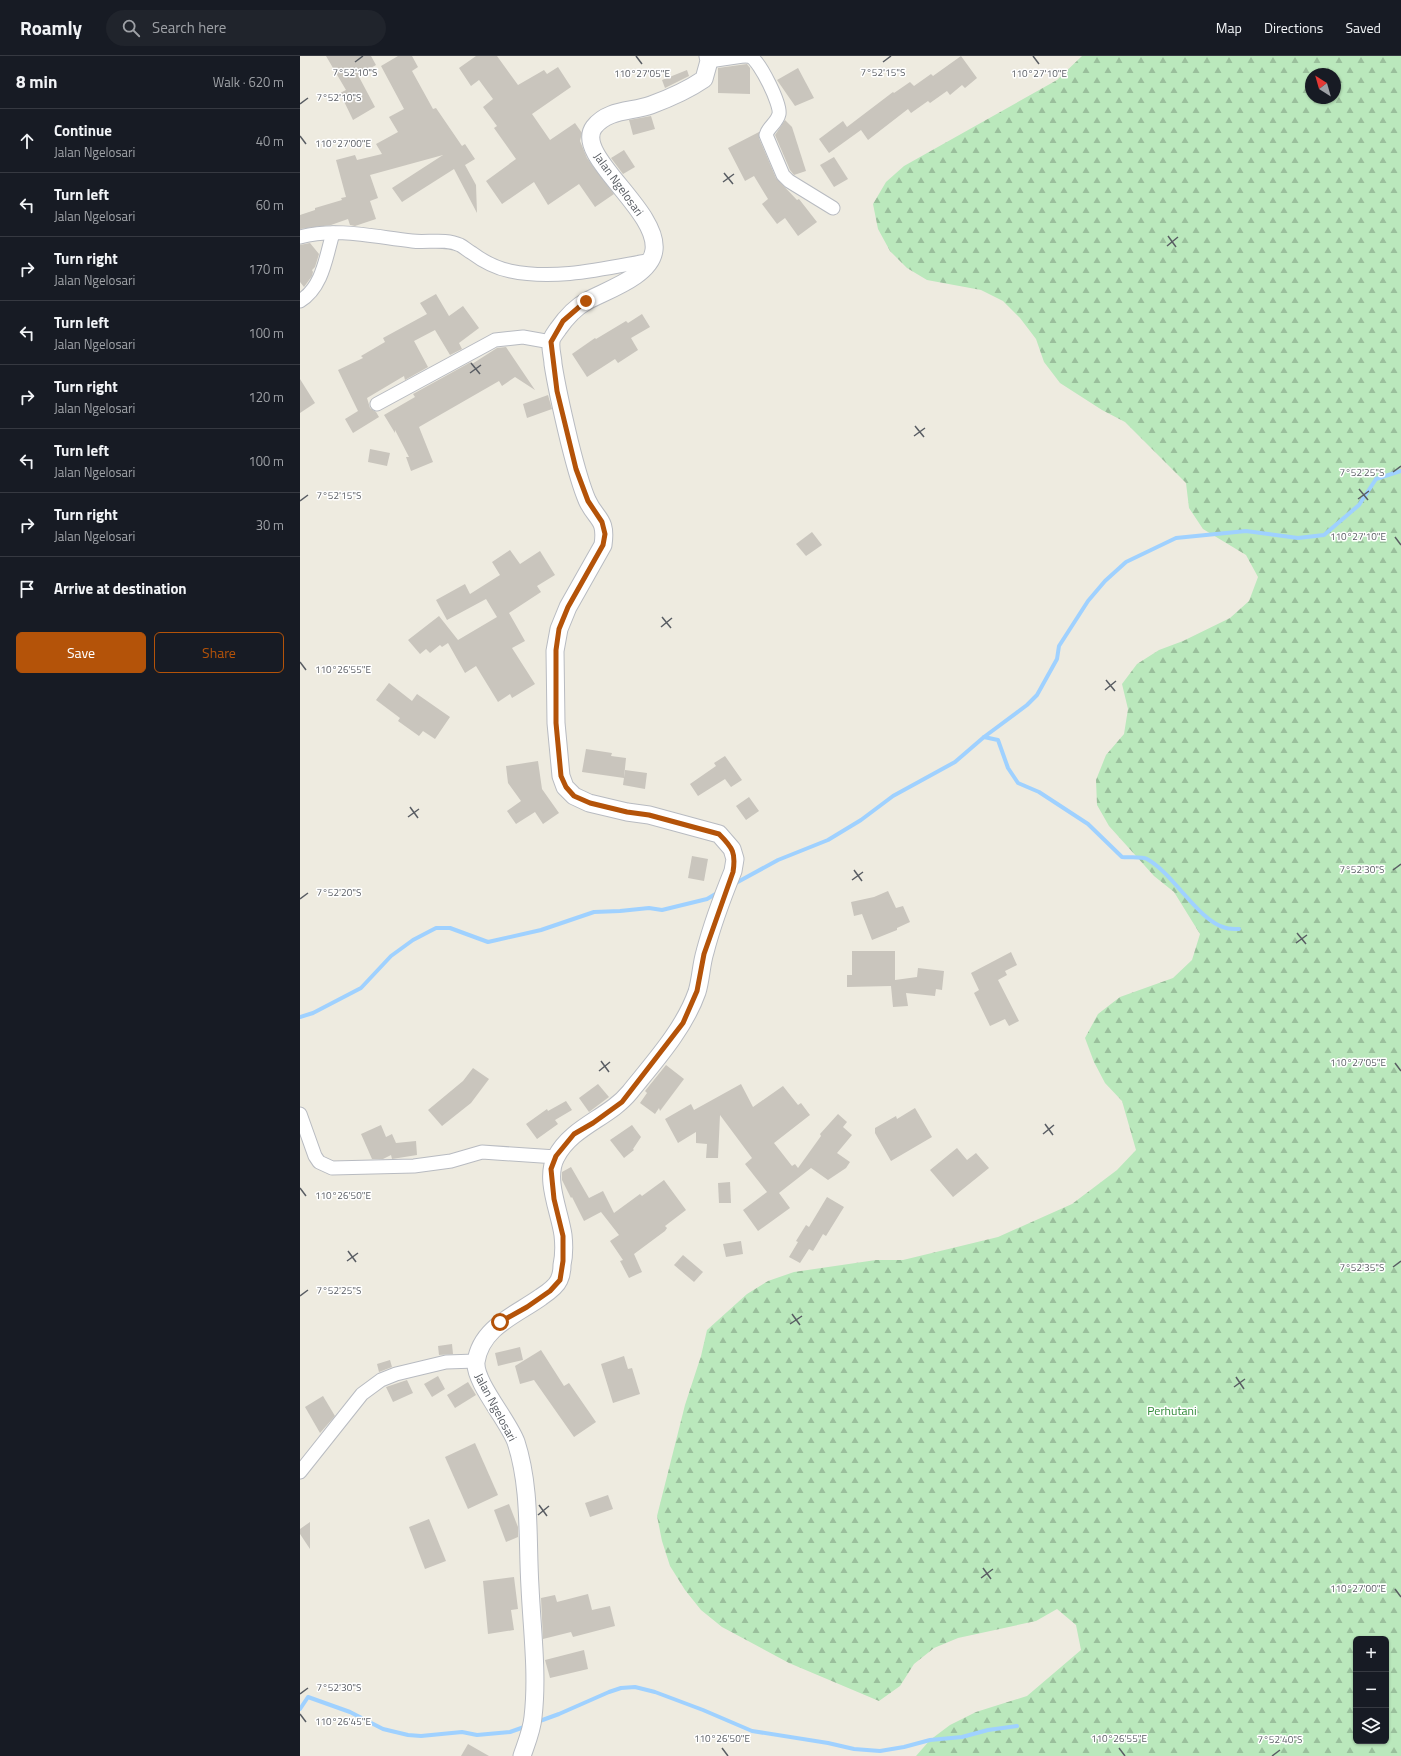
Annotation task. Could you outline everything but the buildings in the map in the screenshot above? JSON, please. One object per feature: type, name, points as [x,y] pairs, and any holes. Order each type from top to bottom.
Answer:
[{"type":"street","points":[[708,58],[751,57],[775,95],[779,114],[775,122],[767,130],[766,135],[781,171],[790,181],[833,208]]},
{"type":"street","name":"Jalan Ngelosari","points":[[652,260],[654,249],[652,237],[640,210],[597,157],[591,141],[593,128],[610,114],[650,106],[689,89],[704,79],[708,58]]},
{"type":"street","points":[[300,238],[333,233],[412,241],[448,241],[460,245],[492,266],[511,271],[538,274],[572,274],[652,260]]},
{"type":"street","points":[[300,301],[306,297],[319,280],[333,233]]},
{"type":"street","points":[[377,404],[495,340],[522,337],[551,342],[563,321],[586,301],[644,270],[652,260]]},
{"type":"street","name":"Jalan Ngelosari","points":[[522,1756],[532,1726],[535,1681],[528,1550],[528,1516],[524,1479],[515,1441],[503,1416],[477,1376],[476,1361],[479,1351],[486,1338],[500,1322],[527,1307],[550,1291],[560,1280],[563,1261],[563,1236],[554,1199],[551,1169],[556,1156],[574,1134],[593,1123],[622,1102],[683,1023],[697,991],[704,954],[722,898],[733,872],[735,859],[732,850],[719,834],[649,815],[627,812],[590,803],[574,796],[566,787],[561,776],[556,709],[556,650],[559,629],[568,607],[603,545],[605,534],[602,522],[588,501],[576,469],[557,391],[551,342]]},
{"type":"street","points":[[300,1114],[315,1156],[319,1162],[332,1168],[414,1166],[451,1161],[482,1152],[556,1156]]},
{"type":"street","points":[[300,1472],[362,1394],[381,1380],[396,1374],[446,1362],[476,1361]]},
{"type":"green space","name":"Perhutani","points":[[1082,56],[1401,56],[1401,1756],[916,1756],[930,1740],[950,1725],[976,1712],[1027,1696],[1081,1650],[1076,1625],[1057,1609],[1036,1621],[958,1638],[934,1648],[914,1664],[900,1686],[879,1701],[789,1663],[722,1627],[701,1610],[685,1590],[670,1566],[662,1541],[657,1516],[685,1405],[701,1356],[707,1330],[747,1294],[768,1281],[794,1272],[876,1260],[903,1260],[998,1237],[1072,1204],[1117,1170],[1136,1150],[1122,1101],[1105,1083],[1094,1062],[1085,1038],[1098,1014],[1120,997],[1173,978],[1192,960],[1200,934],[1174,892],[1154,876],[1109,826],[1097,805],[1096,780],[1106,755],[1124,734],[1128,709],[1122,684],[1137,664],[1159,650],[1183,641],[1230,618],[1249,601],[1258,577],[1246,555],[1203,529],[1189,508],[1186,483],[1125,422],[1102,410],[1060,383],[1044,362],[1036,339],[1020,318],[1003,301],[981,290],[927,280],[907,268],[890,251],[878,229],[873,204],[886,182],[904,166],[1057,80]]},
{"type":"waterway","points":[[734,884],[778,860],[828,840],[861,820],[893,796],[955,762],[984,737],[1027,705],[1037,695],[1057,659],[1059,646],[1088,601],[1105,581],[1126,562],[1176,538],[1246,531],[1298,538],[1324,535],[1359,505],[1376,479],[1401,471]]},
{"type":"waterway","points":[[984,737],[998,740],[1008,768],[1018,783],[1039,792],[1088,824],[1122,857],[1144,858],[1157,866],[1196,907],[1216,924],[1226,928],[1239,929]]},
{"type":"waterway","points":[[300,1017],[313,1013],[361,988],[391,956],[413,940],[436,928],[450,928],[488,942],[541,930],[594,912],[649,908],[662,910],[707,899],[719,892]]},
{"type":"waterway","points":[[537,1722],[609,1692],[621,1688],[635,1687],[655,1692],[703,1710],[752,1731],[828,1743],[854,1749],[880,1751],[904,1747],[930,1740],[962,1737],[988,1730],[1017,1726]]},
{"type":"waterway","points":[[300,1709],[308,1697],[350,1712],[383,1729],[408,1735],[421,1736],[462,1732],[477,1735],[510,1732],[527,1726]]},
{"type":"route","points":[[500,1322],[527,1307],[550,1291],[560,1280],[563,1261],[563,1236],[554,1199],[551,1169],[556,1156],[574,1134],[593,1123],[622,1102],[683,1023],[697,991],[704,954],[722,898],[733,872],[735,859],[727,842],[719,834],[649,815],[627,812],[590,803],[574,796],[566,787],[561,776],[556,723],[556,650],[559,629],[568,607],[603,545],[605,534],[602,522],[588,501],[576,469],[557,391],[551,342],[563,321],[586,301]]}]
